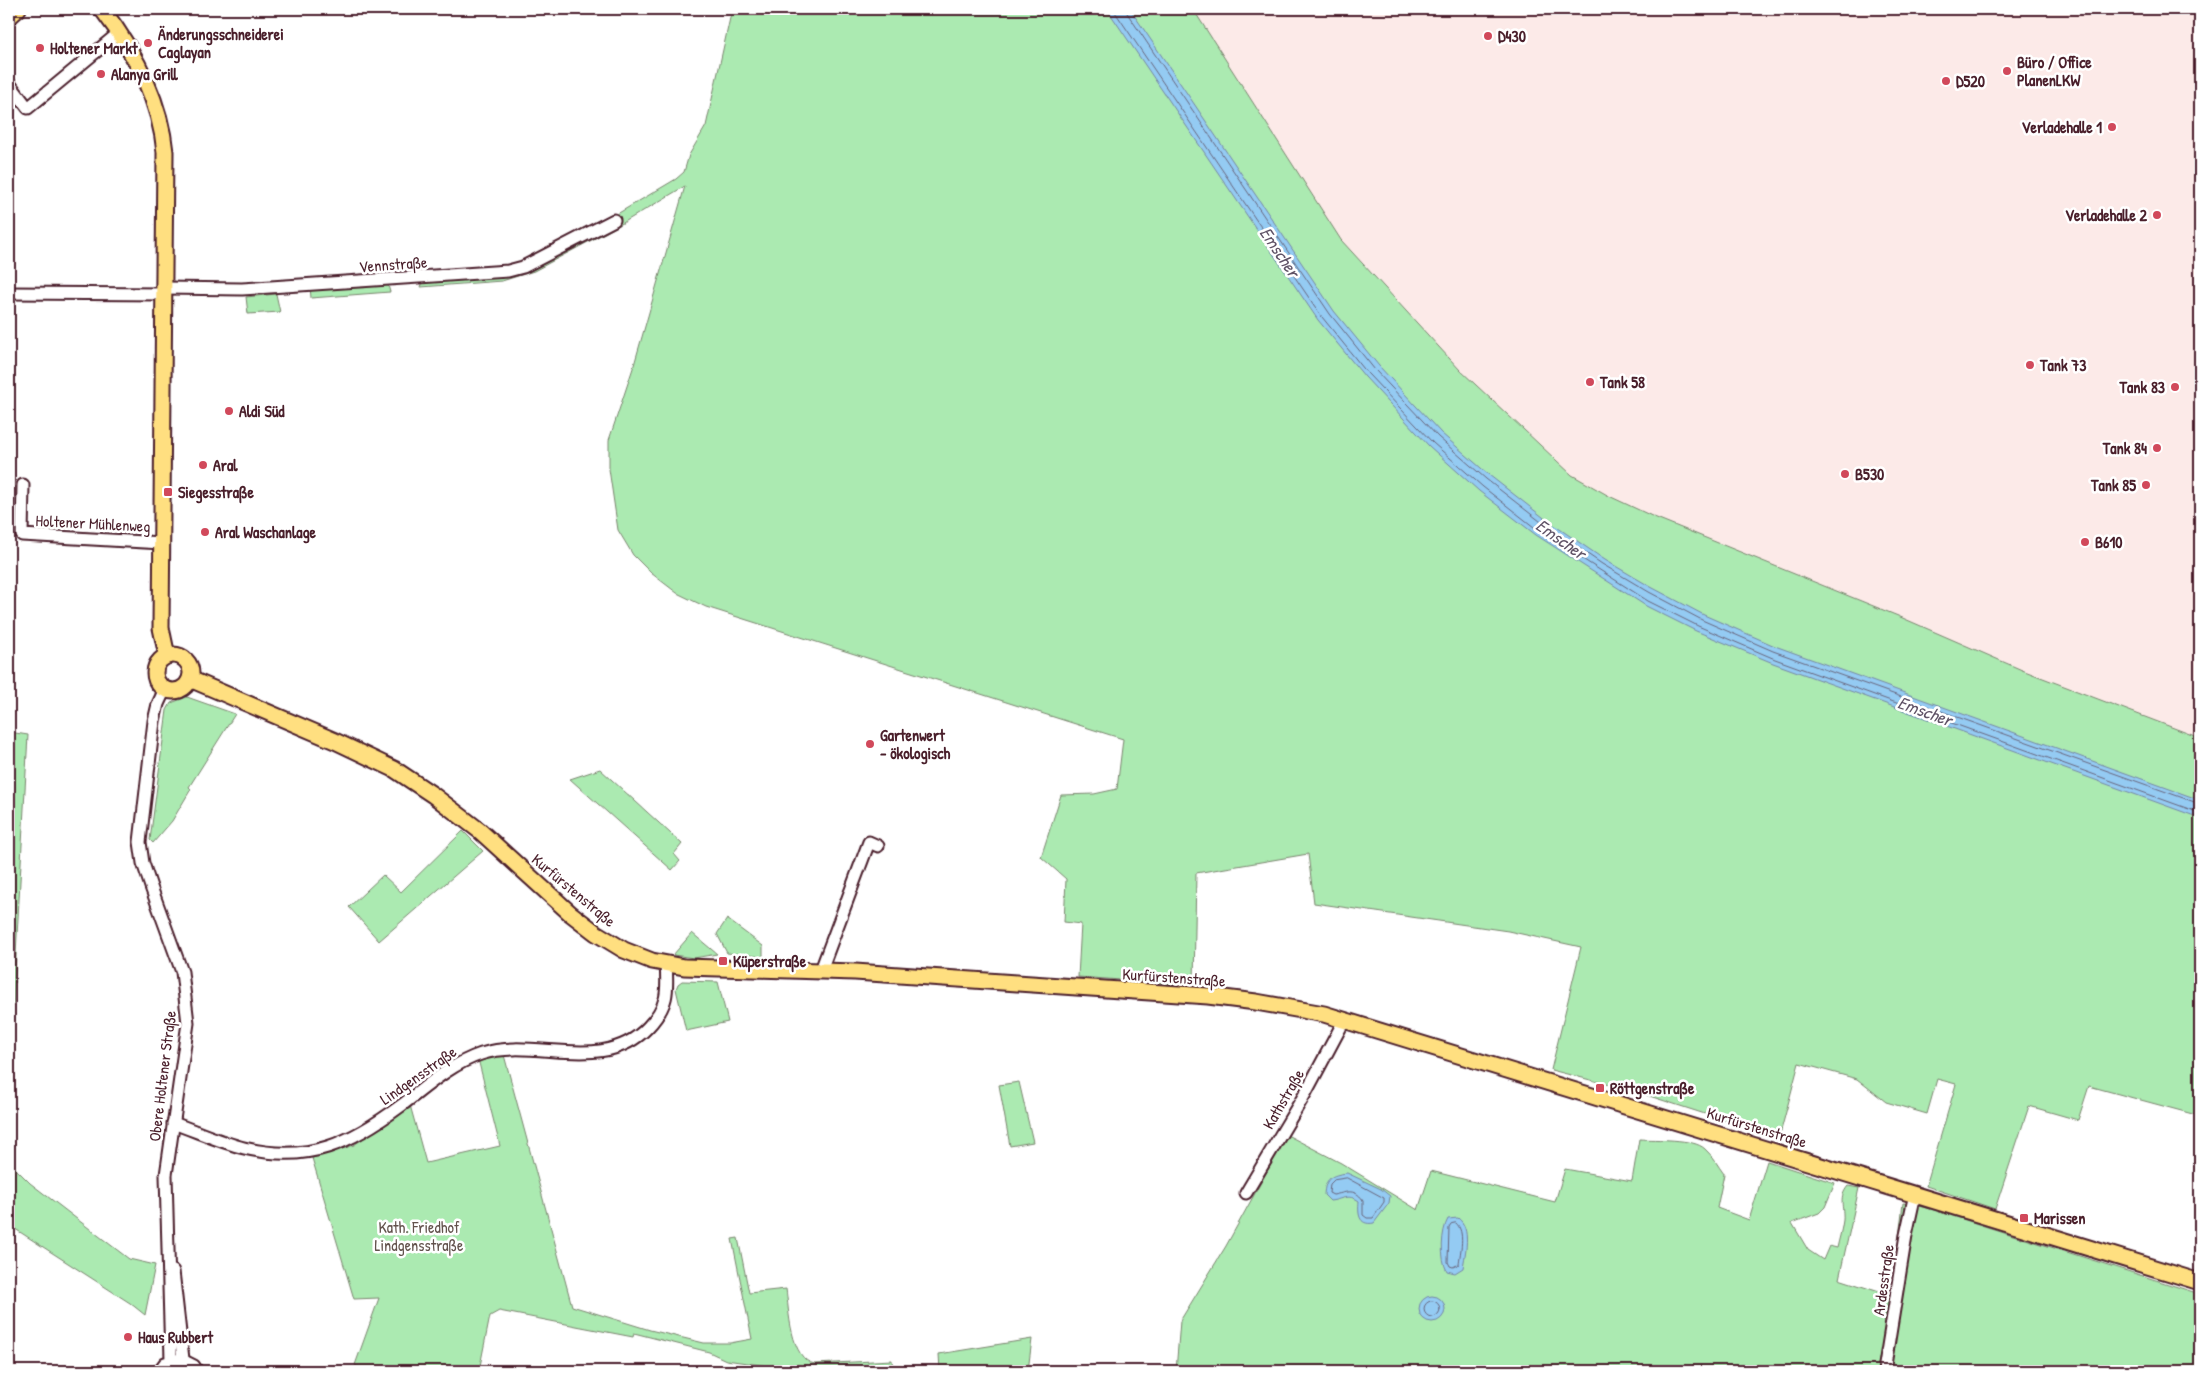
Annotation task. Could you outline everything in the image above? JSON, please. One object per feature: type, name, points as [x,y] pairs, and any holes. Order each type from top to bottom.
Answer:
[{"type":"main road","points":[[9,17],[18,9]]},
{"type":"main road","points":[[102,9],[120,32],[140,65],[156,112],[164,144],[166,180],[161,628],[167,656]]},
{"type":"main road","points":[[177,655],[186,660],[191,669],[190,679],[186,686],[179,690],[165,690],[158,684],[155,672],[158,663],[167,656],[177,655]]},
{"type":"main road","name":"Kurfürstenstraße","points":[[190,679],[336,741],[394,770],[433,795],[480,831],[570,913],[596,933],[624,950],[666,964],[708,968],[822,970],[1233,998],[1301,1009],[1345,1020],[2200,1282]]},
{"type":"street","points":[[9,84],[28,108],[120,32]]},
{"type":"street","name":"Vennstraße","points":[[9,293],[242,289],[508,271],[523,266],[614,220]]},
{"type":"street","name":"Holtener Mühlenweg","points":[[23,486],[22,535],[162,543]]},
{"type":"street","name":"Obere Holtener Straße","points":[[165,690],[158,704],[154,721],[140,842],[143,863],[182,972],[188,1023],[166,1175],[170,1360]]},
{"type":"street","points":[[822,970],[869,842],[878,846]]},
{"type":"street","name":"Lindgensstraße","points":[[173,1123],[243,1148],[271,1154],[299,1154],[324,1148],[355,1137],[384,1118],[444,1072],[474,1056],[505,1048],[594,1052],[613,1048],[630,1040],[652,1022],[665,1002],[668,985],[666,964]]},
{"type":"street","name":"Kathstraße","points":[[1246,1193],[1305,1094],[1345,1020]]},
{"type":"street","name":"Ardesstraße","points":[[1884,1371],[1906,1235],[1915,1194]]},
{"type":"street","name":"Obere Holtener Straße","points":[[167,1232],[177,1293],[183,1359]]},
{"type":"street","points":[[159,1371],[170,1360],[183,1359],[194,1366],[197,1371]]},
{"type":"shaded area","points":[[1193,9],[2200,9],[2200,738],[2022,670],[1898,616],[1654,517],[1609,496],[1572,475],[1460,370],[1341,240]]},
{"type":"green space","points":[[732,9],[1193,9],[1341,240],[1460,370],[1572,475],[1609,496],[1654,517],[1898,616],[2022,670],[2200,738],[2200,1116],[2089,1086],[2078,1120],[2029,1106],[1995,1209],[1926,1186],[1956,1084],[1937,1079],[1927,1114],[1886,1102],[1857,1079],[1799,1063],[1779,1138],[1634,1091],[1551,1070],[1581,947],[1508,931],[1314,903],[1308,854],[1196,873],[1194,985],[1078,977],[1081,924],[1064,922],[1066,879],[1041,857],[1061,795],[1094,794],[1117,789],[1123,739],[706,607],[677,593],[651,573],[633,555],[618,530],[609,469],[609,440],[634,365],[685,186],[616,227],[534,271],[502,281],[421,287],[424,279],[509,273],[612,217],[676,179],[684,172],[689,155],[706,126]]},
{"type":"green space","points":[[387,282],[390,292],[311,298],[310,287]]},
{"type":"green space","points":[[276,294],[280,312],[248,314],[246,297]]},
{"type":"green space","points":[[187,697],[235,714],[189,787],[191,789],[172,821],[153,843],[150,840],[167,710],[171,703]]},
{"type":"green space","points":[[9,732],[28,735],[9,1083]]},
{"type":"green space","points":[[600,769],[682,844],[674,854],[680,861],[672,870],[570,779]]},
{"type":"green space","points":[[463,831],[483,851],[379,941],[349,907],[383,875],[401,892]]},
{"type":"green space","points":[[727,919],[763,946],[763,957],[727,953],[717,934]]},
{"type":"green space","points":[[692,933],[717,954],[694,958],[673,955]]},
{"type":"green space","points":[[682,981],[718,982],[728,1022],[686,1031],[676,989]]},
{"type":"green space","name":"Kath. Friedhof Lindgensstraße","points":[[504,1055],[572,1306],[650,1330],[704,1343],[730,1343],[752,1339],[732,1239],[738,1238],[749,1293],[786,1289],[792,1333],[800,1354],[815,1364],[892,1360],[893,1371],[803,1371],[726,1360],[709,1352],[634,1333],[633,1337],[499,1311],[490,1316],[479,1371],[365,1371],[355,1365],[379,1298],[354,1299],[312,1158],[354,1145],[410,1105],[426,1163],[500,1146],[478,1059]]},
{"type":"green space","points":[[1019,1082],[1033,1142],[1010,1146],[999,1085]]},
{"type":"green space","points":[[1287,1135],[1341,1163],[1418,1210],[1431,1171],[1555,1202],[1565,1169],[1632,1181],[1639,1139],[1684,1141],[1700,1145],[1713,1158],[1724,1174],[1717,1208],[1749,1220],[1767,1161],[1835,1183],[1825,1207],[1819,1213],[1792,1223],[1808,1250],[1823,1260],[1829,1246],[1837,1248],[1843,1223],[1842,1198],[1845,1190],[1848,1186],[1859,1188],[1839,1279],[1892,1296],[1903,1203],[1924,1207],[2200,1294],[2200,1371],[1176,1371],[1180,1321],[1226,1246]]},
{"type":"green space","points":[[9,1162],[30,1183],[129,1259],[155,1265],[145,1315],[130,1303],[9,1225]]},
{"type":"green space","points":[[1032,1339],[1028,1371],[940,1371],[939,1354]]},
{"type":"water","name":"Emscher","points":[[1107,9],[1130,9],[1334,311],[1379,366],[1441,433],[1489,475],[1548,521],[1605,560],[1704,615],[1775,646],[2200,800],[2200,818],[1773,663],[1696,631],[1646,606],[1536,535],[1479,491],[1429,446],[1365,377],[1318,320]]},
{"type":"water","points":[[1347,1173],[1381,1189],[1390,1196],[1389,1203],[1374,1223],[1362,1221],[1359,1214],[1359,1201],[1348,1197],[1330,1201],[1324,1195],[1327,1181],[1330,1178]]},
{"type":"water","points":[[1458,1218],[1465,1228],[1466,1248],[1463,1268],[1455,1273],[1447,1271],[1443,1260],[1442,1245],[1448,1219]]},
{"type":"water","points":[[1432,1296],[1441,1300],[1445,1309],[1441,1318],[1432,1322],[1423,1318],[1419,1309],[1423,1300]]},
{"type":"place","name":"D430","points":[[1488,36]]},
{"type":"place","name":"Änderungsschneiderei Caglayan","points":[[148,43]]},
{"type":"place","name":"Holtener Markt","points":[[40,48]]},
{"type":"place","name":"Büro / Office PlanenLKW","points":[[2007,71]]},
{"type":"place","name":"Alanya Grill","points":[[101,74]]},
{"type":"place","name":"D520","points":[[1946,81]]},
{"type":"place","name":"Verladehalle 1","points":[[2112,127]]},
{"type":"place","name":"Verladehalle 2","points":[[2157,215]]},
{"type":"place","name":"Tank 73","points":[[2030,365]]},
{"type":"place","name":"Tank 58","points":[[1590,382]]},
{"type":"place","name":"Tank 83","points":[[2175,387]]},
{"type":"place","name":"Aldi Süd","points":[[229,411]]},
{"type":"place","name":"Tank 84","points":[[2157,448]]},
{"type":"place","name":"Aral","points":[[203,465]]},
{"type":"place","name":"B530","points":[[1845,474]]},
{"type":"place","name":"Tank 85","points":[[2146,485]]},
{"type":"place","name":"Siegesstraße","points":[[168,492]]},
{"type":"place","name":"Aral Waschanlage","points":[[205,532]]},
{"type":"place","name":"B610","points":[[2085,542]]},
{"type":"place","name":"Gartenwert - ökologisch","points":[[870,744]]},
{"type":"place","name":"Küperstraße","points":[[723,961]]},
{"type":"place","name":"Röttgenstraße","points":[[1600,1088]]},
{"type":"place","name":"Marissen","points":[[2024,1218]]},
{"type":"place","name":"Haus Rubbert","points":[[128,1337]]}]
